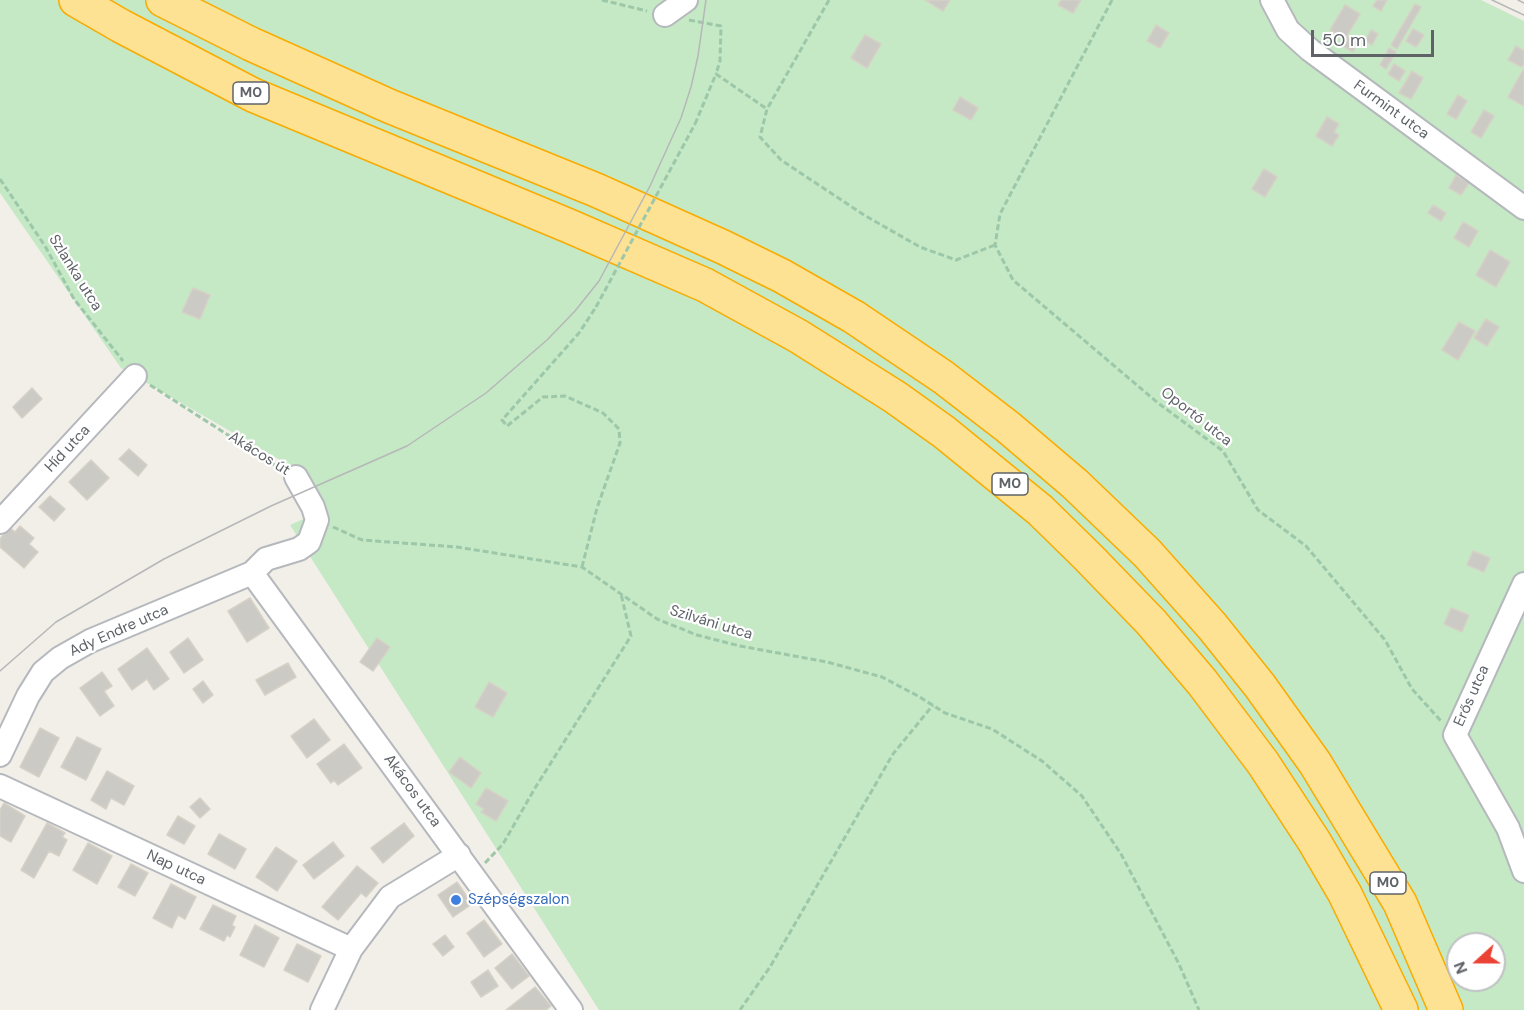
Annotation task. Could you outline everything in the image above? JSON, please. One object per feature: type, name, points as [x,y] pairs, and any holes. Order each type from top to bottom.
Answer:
[{"type":"highway","name":"M0","points":[[76,0],[253,95],[705,285],[798,336],[895,397],[944,432],[1040,510],[1151,622],[1202,682],[1263,763],[1314,841],[1345,894],[1401,1010]]},
{"type":"highway","name":"M0","points":[[163,0],[251,44],[389,106],[596,190],[782,276],[854,317],[943,377],[1008,427],[1075,484],[1147,553],[1212,626],[1260,687],[1315,763],[1400,903],[1446,1010]]},
{"type":"street","points":[[665,15],[686,0]]},
{"type":"street","name":"Furmint utca","points":[[1272,0],[1288,30],[1310,50],[1524,208]]},
{"type":"street","name":"Híd utca","points":[[0,522],[135,376]]},
{"type":"street","name":"Akácos út","points":[[296,477],[315,514]]},
{"type":"street","points":[[252,573],[266,559],[299,549],[309,542],[315,514]]},
{"type":"street","name":"Ady Endre utca","points":[[0,755],[28,696],[43,672],[60,658],[90,641],[252,573]]},
{"type":"street","name":"Akácos utca","points":[[252,573],[571,1010]]},
{"type":"street","name":"Erős utca","points":[[1524,584],[1455,735],[1508,828],[1524,871]]},
{"type":"street","name":"Nap utca","points":[[0,786],[351,950]]},
{"type":"street","points":[[322,1010],[351,950],[390,897],[459,855]]},
{"type":"path","points":[[582,567],[597,508],[620,443],[619,429],[603,413],[565,396],[543,397],[507,426],[502,420],[579,333],[596,307],[694,124],[720,61],[721,26],[602,0]]},
{"type":"path","points":[[829,0],[767,109],[760,137],[781,160],[864,215],[920,247],[956,260],[995,245],[1000,214],[1112,0]]},
{"type":"path","points":[[716,74],[767,109]]},
{"type":"path","name":"Szlanka utca","points":[[0,179],[45,246],[74,299],[135,376]]},
{"type":"path","name":"Oportó utca","points":[[995,245],[1013,280],[1158,404],[1223,451],[1258,510],[1306,546],[1384,640],[1412,689],[1455,735]]},
{"type":"path","name":"Akácos út","points":[[135,376],[296,477]]},
{"type":"path","name":"Szilváni utca","points":[[315,514],[362,540],[458,547],[582,567],[657,619],[698,635],[740,646],[828,662],[882,677],[945,713],[992,729],[1042,760],[1082,796],[1121,854],[1179,964],[1199,1010]]},
{"type":"path","points":[[474,875],[503,844],[534,788],[631,636],[621,594]]},
{"type":"path","points":[[740,1010],[770,967],[893,754],[933,705]]},
{"type":"green space","points":[[0,0],[1481,0],[1524,21],[1524,1010],[599,1010],[290,525],[310,516],[296,477],[287,464],[121,368],[0,193]]},
{"type":"building","points":[[925,0],[950,0],[943,11]]},
{"type":"building","points":[[1061,0],[1081,0],[1073,13],[1058,5]]},
{"type":"building","points":[[1377,0],[1387,0],[1381,11],[1373,6]]},
{"type":"building","points":[[1415,4],[1421,7],[1397,49],[1391,45]]},
{"type":"building","points":[[1345,5],[1360,14],[1345,39],[1330,30]]},
{"type":"building","points":[[1156,25],[1169,33],[1160,48],[1147,41]]},
{"type":"building","points":[[1413,29],[1424,35],[1416,47],[1406,41]]},
{"type":"building","points":[[1371,30],[1378,34],[1372,45],[1365,41]]},
{"type":"building","points":[[865,35],[881,44],[867,68],[851,58]]},
{"type":"building","points":[[1348,37],[1358,43],[1353,52],[1343,46]]},
{"type":"building","points":[[1516,46],[1524,51],[1522,67],[1508,60]]},
{"type":"building","points":[[1389,48],[1396,52],[1386,69],[1380,65]]},
{"type":"building","points":[[1394,64],[1405,71],[1399,81],[1388,74]]},
{"type":"building","points":[[1524,70],[1524,106],[1508,97]]},
{"type":"building","points":[[1412,71],[1423,78],[1411,99],[1399,93]]},
{"type":"building","points":[[1458,95],[1467,101],[1456,119],[1447,114]]},
{"type":"building","points":[[960,97],[978,108],[971,120],[953,110]]},
{"type":"building","points":[[1484,110],[1494,116],[1481,138],[1471,132]]},
{"type":"building","points":[[1327,117],[1339,124],[1334,132],[1339,135],[1332,146],[1316,136]]},
{"type":"building","points":[[1264,169],[1277,177],[1265,197],[1252,189]]},
{"type":"building","points":[[1456,175],[1469,183],[1461,195],[1449,188]]},
{"type":"building","points":[[1433,205],[1446,213],[1441,221],[1428,213]]},
{"type":"building","points":[[1463,222],[1478,231],[1469,247],[1454,238]]},
{"type":"building","points":[[1490,250],[1510,262],[1496,287],[1476,275]]},
{"type":"building","points":[[193,288],[210,295],[200,319],[182,312]]},
{"type":"building","points":[[1486,319],[1499,327],[1487,346],[1474,338]]},
{"type":"building","points":[[1459,322],[1475,331],[1458,360],[1442,350]]},
{"type":"building","points":[[32,388],[42,399],[22,418],[13,407]]},
{"type":"building","points":[[129,449],[147,465],[138,476],[119,459]]},
{"type":"building","points":[[91,460],[109,478],[87,500],[69,482]]},
{"type":"building","points":[[50,496],[65,509],[54,521],[39,507]]},
{"type":"building","points":[[20,526],[34,538],[29,544],[38,552],[24,568],[0,547],[0,539],[9,527],[15,532]]},
{"type":"building","points":[[1473,551],[1490,558],[1484,572],[1467,565]]},
{"type":"building","points":[[250,598],[269,628],[247,642],[228,611]]},
{"type":"building","points":[[1451,608],[1469,615],[1462,632],[1444,624]]},
{"type":"building","points":[[188,638],[203,660],[184,673],[170,652]]},
{"type":"building","points":[[377,638],[390,647],[373,671],[360,662]]},
{"type":"building","points":[[147,648],[169,679],[154,690],[147,679],[132,690],[118,669]]},
{"type":"building","points":[[288,663],[296,677],[265,695],[256,680]]},
{"type":"building","points":[[102,672],[112,686],[104,691],[114,706],[100,716],[80,688]]},
{"type":"building","points":[[203,681],[213,695],[203,703],[193,689]]},
{"type":"building","points":[[489,682],[507,693],[493,717],[475,707]]},
{"type":"building","points":[[314,719],[330,740],[307,758],[291,736]]},
{"type":"building","points":[[40,728],[59,738],[39,777],[20,767]]},
{"type":"building","points":[[77,737],[101,749],[86,780],[61,767]]},
{"type":"building","points":[[344,744],[362,768],[338,785],[334,780],[331,783],[317,764]]},
{"type":"building","points":[[460,757],[481,773],[471,788],[449,772]]},
{"type":"building","points":[[107,771],[134,786],[124,805],[111,798],[106,809],[91,800]]},
{"type":"building","points":[[486,788],[508,801],[496,821],[481,812],[484,809],[476,804]]},
{"type":"building","points":[[200,798],[210,809],[200,818],[190,807]]},
{"type":"building","points":[[4,803],[25,816],[11,842],[0,836],[0,810]]},
{"type":"building","points":[[178,816],[195,826],[184,844],[167,835]]},
{"type":"building","points":[[47,823],[65,833],[62,837],[67,840],[59,856],[49,851],[34,878],[21,870]]},
{"type":"building","points":[[404,823],[414,836],[383,863],[371,848]]},
{"type":"building","points":[[219,834],[246,849],[235,869],[208,854]]},
{"type":"building","points":[[333,842],[344,856],[314,879],[303,865]]},
{"type":"building","points":[[88,843],[112,856],[97,884],[73,870]]},
{"type":"building","points":[[276,847],[297,861],[277,891],[256,877]]},
{"type":"building","points":[[131,864],[148,873],[135,896],[118,887]]},
{"type":"building","points":[[357,866],[378,883],[366,897],[361,893],[338,920],[322,907]]},
{"type":"building","points":[[457,882],[472,904],[453,917],[438,895]]},
{"type":"building","points":[[171,884],[196,897],[185,919],[178,915],[172,928],[153,918]]},
{"type":"building","points":[[213,905],[236,916],[232,925],[235,927],[230,937],[227,935],[224,941],[200,929]]},
{"type":"building","points":[[484,920],[502,944],[484,957],[467,933]]},
{"type":"building","points":[[255,925],[279,938],[264,967],[240,955]]},
{"type":"building","points":[[445,935],[454,947],[443,956],[433,944]]},
{"type":"building","points":[[297,944],[321,956],[308,982],[284,970]]},
{"type":"building","points":[[512,954],[529,976],[512,989],[495,968]]},
{"type":"building","points":[[488,970],[498,986],[481,997],[471,982]]},
{"type":"building","points":[[535,987],[551,1006],[546,1010],[506,1010]]},
{"type":"tram line","points":[[0,671],[56,622],[164,559],[271,506],[407,446],[486,393],[547,340],[575,311],[599,281],[650,186],[681,118],[691,87],[706,0]]},
{"type":"tram line","points":[[1492,0],[1524,15]]},
{"type":"tram line","points":[[1518,0],[1524,3]]},
{"type":"place","name":"Szépségszalon","points":[[456,900]]}]
